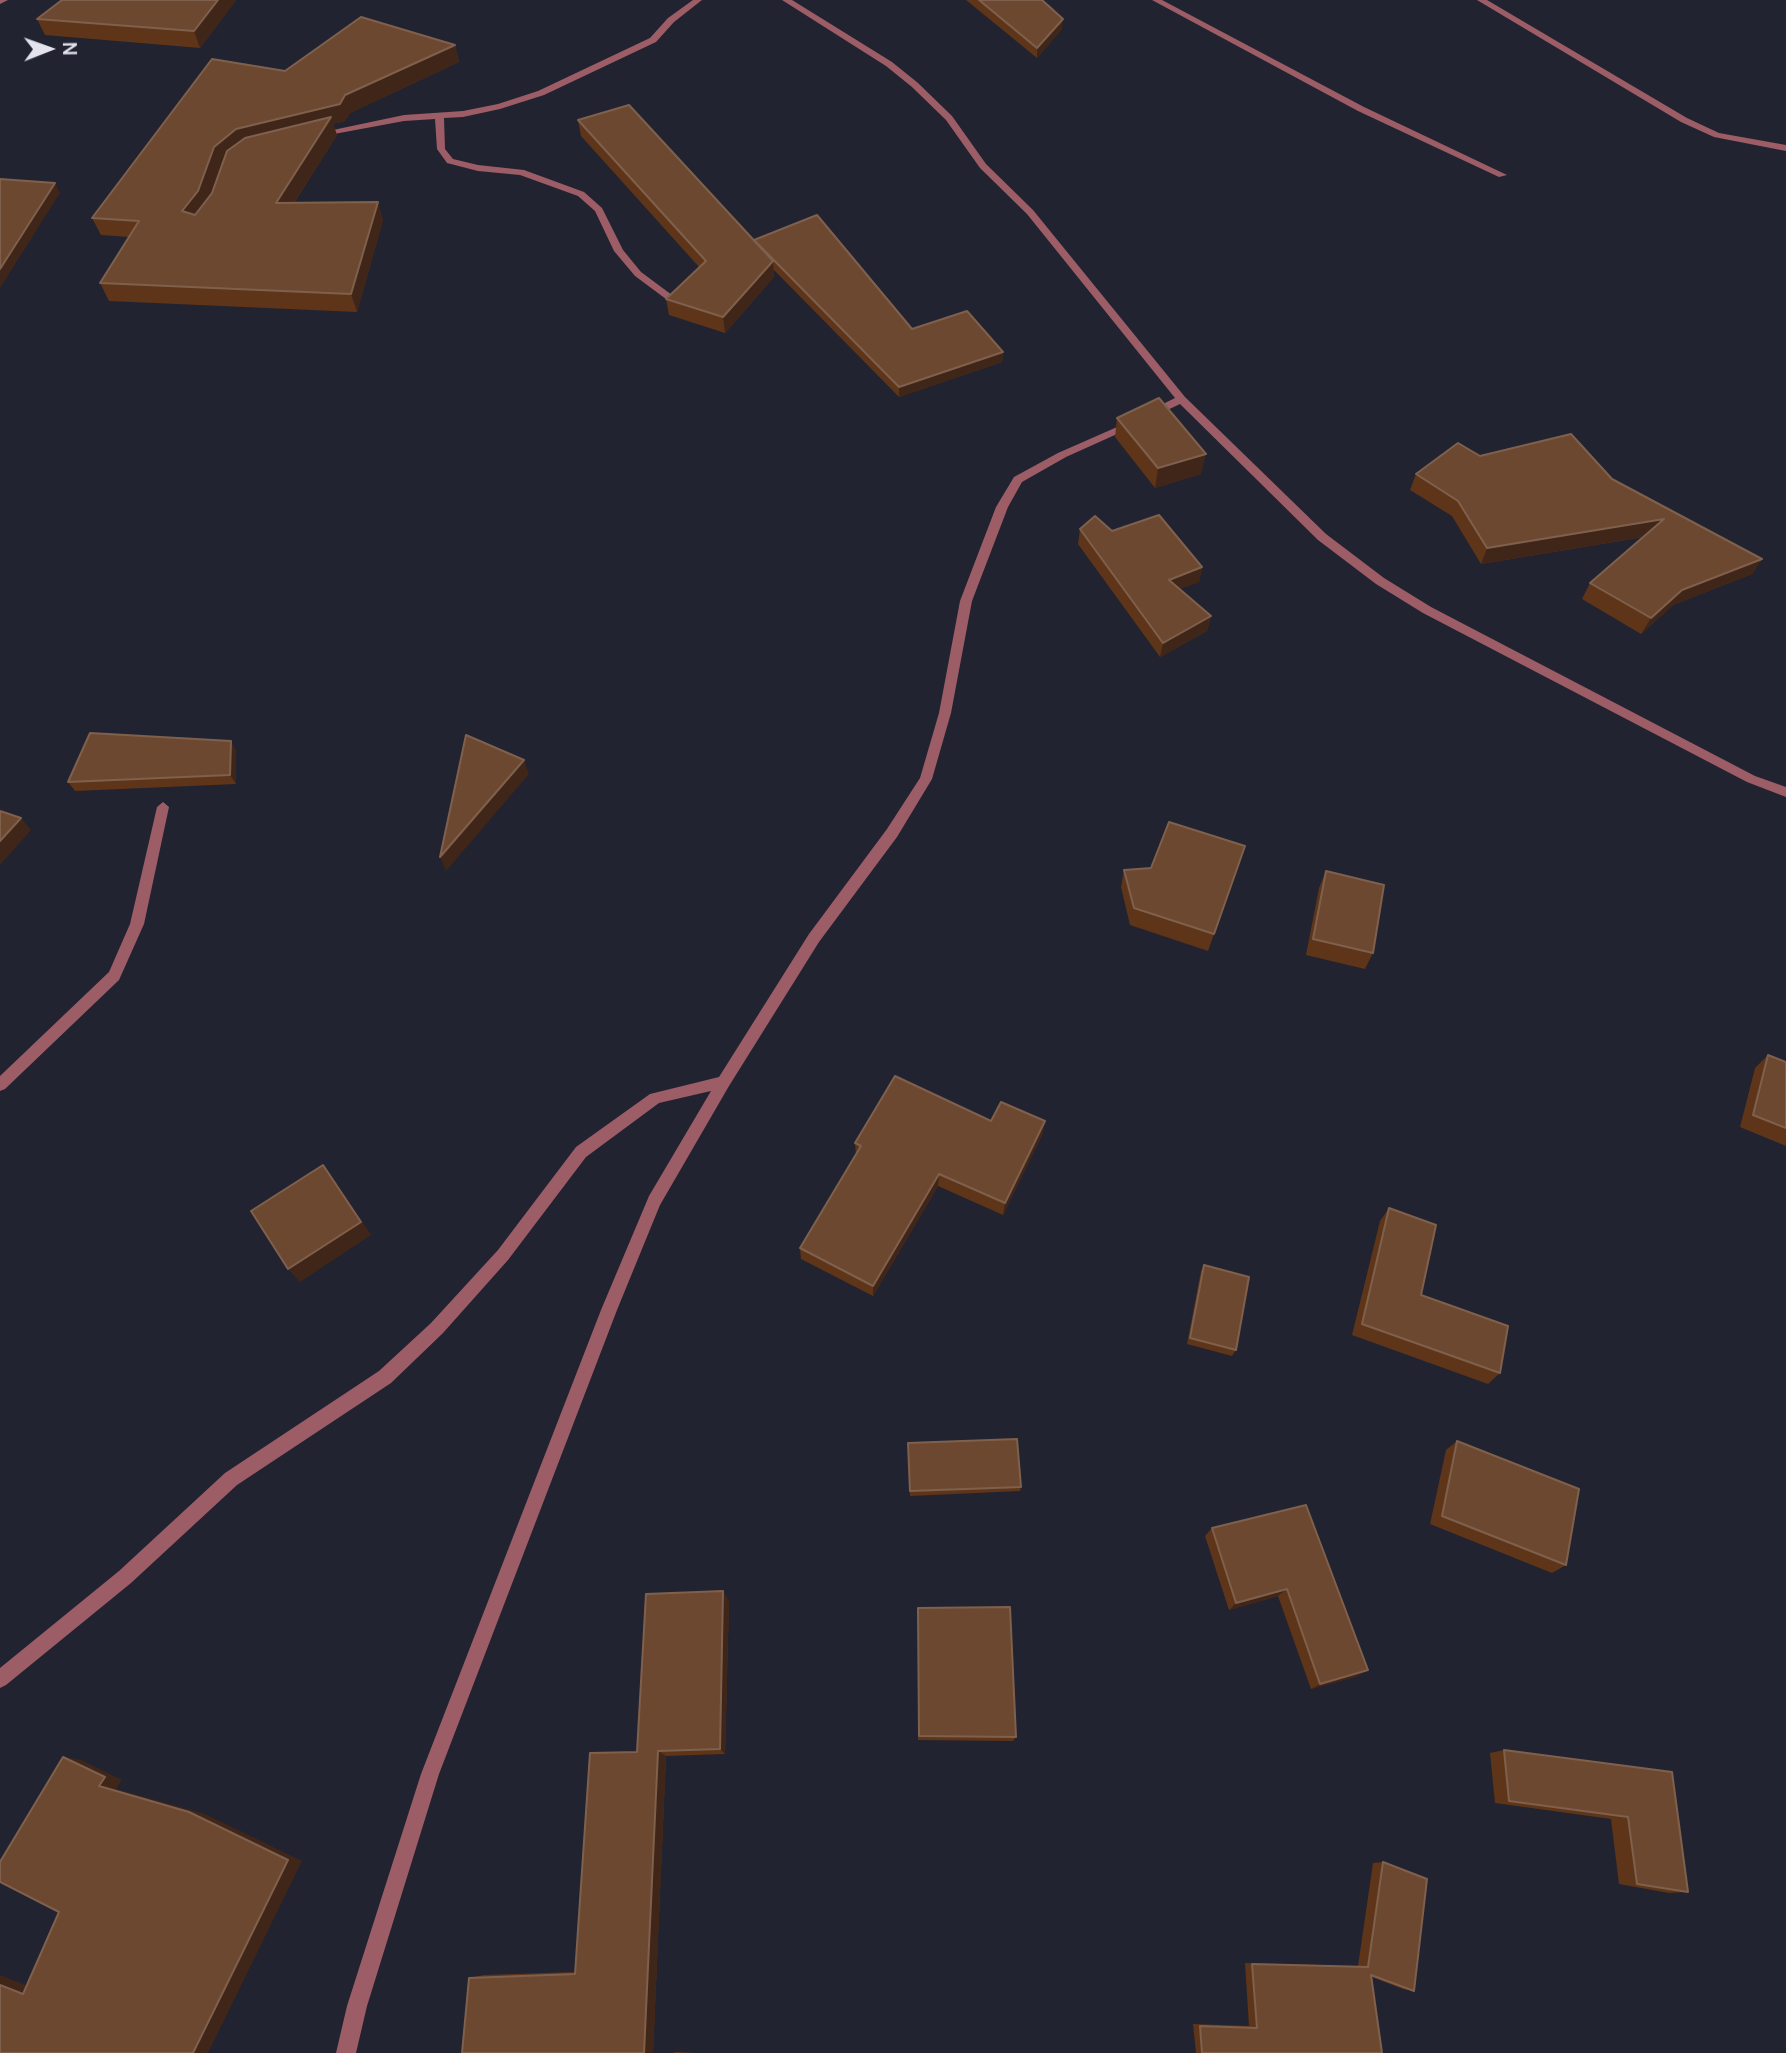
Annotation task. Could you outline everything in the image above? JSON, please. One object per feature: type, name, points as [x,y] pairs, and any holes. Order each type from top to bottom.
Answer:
[{"type":"street","points":[[305,138],[345,127],[500,106],[541,93],[653,40],[671,20],[698,0]]},
{"type":"street","points":[[786,0],[889,64],[949,118],[983,166],[1030,212],[1181,399],[1322,537],[1380,581],[1427,610],[1751,779],[1786,792]]},
{"type":"street","points":[[1156,0],[1362,109],[1502,175]]},
{"type":"street","points":[[1481,0],[1684,120],[1717,135],[1785,149]]},
{"type":"street","points":[[439,116],[441,149],[450,161],[478,168],[521,172],[581,194],[599,210],[619,251],[638,274],[673,300]]},
{"type":"street","points":[[345,2053],[357,2006],[430,1774],[609,1310],[654,1201],[814,938],[892,833],[926,779],[945,713],[966,601],[1002,507],[1018,480],[1062,454],[1181,399]]},
{"type":"street","points":[[0,1085],[114,976],[137,924],[163,807]]},
{"type":"street","points":[[0,1679],[125,1577],[231,1479],[385,1377],[437,1328],[503,1255],[581,1152],[655,1098],[724,1082]]},
{"type":"building","points":[[62,0],[218,0],[194,31],[37,19]]},
{"type":"building","points":[[979,0],[1042,0],[1063,19],[1037,48]]},
{"type":"building","points":[[361,17],[455,45],[345,95],[340,104],[236,129],[214,147],[198,191],[182,211],[195,215],[212,193],[227,151],[245,138],[331,117],[276,203],[378,202],[351,294],[100,283],[139,221],[92,218],[212,59],[285,71]]},
{"type":"building","points":[[629,105],[773,261],[723,317],[666,299],[706,261],[578,120]]},
{"type":"building","points":[[0,179],[55,183],[0,269]]},
{"type":"building","points":[[817,215],[912,329],[967,311],[1003,352],[899,387],[754,240]]},
{"type":"building","points":[[1159,398],[1206,454],[1158,468],[1117,418]]},
{"type":"building","points":[[1571,434],[1612,479],[1762,559],[1682,590],[1651,618],[1590,583],[1664,519],[1487,548],[1458,501],[1416,474],[1458,443],[1480,456]]},
{"type":"building","points":[[1159,515],[1202,567],[1169,580],[1211,616],[1163,643],[1080,529],[1095,516],[1112,531]]},
{"type":"building","points":[[90,733],[231,741],[230,775],[68,782]]},
{"type":"building","points":[[466,735],[524,760],[440,857]]},
{"type":"building","points":[[0,811],[21,818],[0,841]]},
{"type":"building","points":[[1169,822],[1245,846],[1214,934],[1134,908],[1124,870],[1151,868]]},
{"type":"building","points":[[1326,871],[1384,885],[1373,953],[1313,939]]},
{"type":"building","points":[[1768,1055],[1786,1062],[1786,1128],[1753,1115]]},
{"type":"building","points":[[895,1076],[991,1121],[1001,1102],[1045,1121],[1005,1203],[939,1174],[873,1286],[800,1248],[861,1146],[855,1143]]},
{"type":"building","points":[[323,1165],[361,1222],[288,1269],[251,1211]]},
{"type":"building","points":[[1389,1208],[1436,1225],[1421,1295],[1508,1326],[1500,1373],[1362,1324]]},
{"type":"building","points":[[1204,1265],[1249,1277],[1236,1350],[1190,1338]]},
{"type":"building","points":[[1017,1439],[1021,1487],[910,1491],[908,1443]]},
{"type":"building","points":[[1457,1441],[1579,1489],[1566,1565],[1442,1516]]},
{"type":"building","points":[[1306,1505],[1368,1670],[1320,1684],[1287,1589],[1236,1603],[1212,1528]]},
{"type":"building","points":[[723,1591],[720,1749],[658,1751],[644,2053],[462,2053],[469,1978],[575,1974],[590,1753],[637,1752],[646,1594]]},
{"type":"building","points":[[1010,1607],[1016,1737],[919,1736],[918,1608]]},
{"type":"building","points":[[1504,1750],[1672,1772],[1688,1892],[1637,1884],[1628,1817],[1509,1801]]},
{"type":"building","points":[[63,1757],[105,1777],[99,1786],[189,1812],[288,1860],[193,2053],[0,2053],[0,1985],[23,1994],[59,1912],[0,1882],[0,1862]]},
{"type":"building","points":[[1383,1862],[1427,1879],[1414,1991],[1371,1975],[1382,2053],[1202,2053],[1200,2026],[1257,2028],[1252,1964],[1368,1967]]}]
